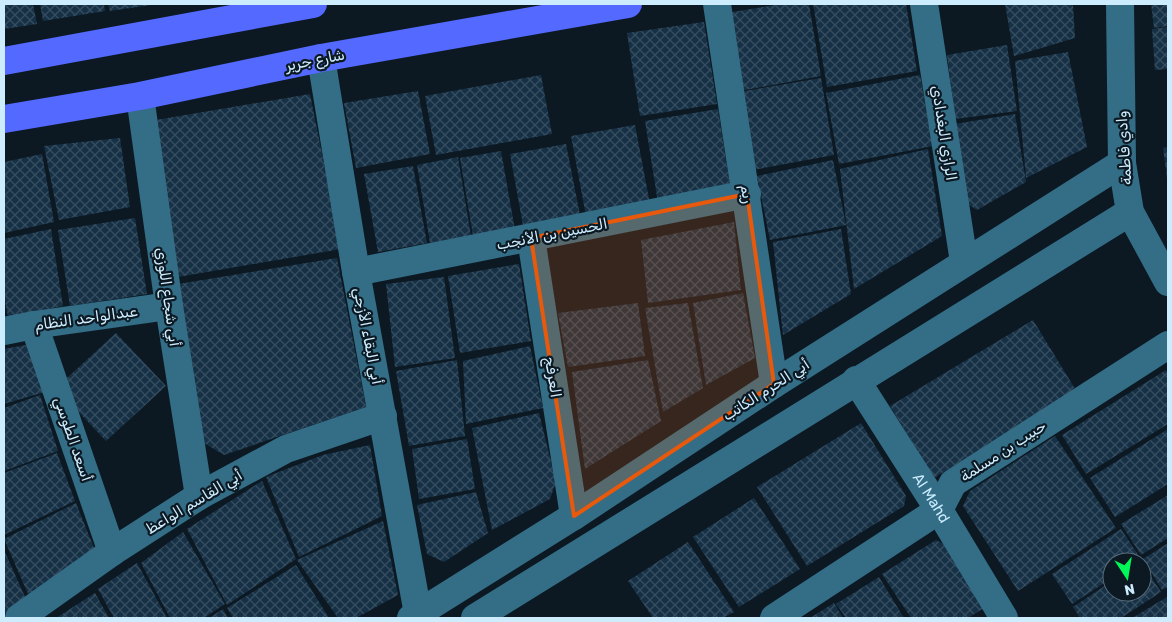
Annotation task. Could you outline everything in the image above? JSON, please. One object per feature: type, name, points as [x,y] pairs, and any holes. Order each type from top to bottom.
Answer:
[{"type":"main road","points":[[4,61],[307,4]]},
{"type":"main road","name":"شارع جرير","points":[[4,119],[140,96],[321,58],[628,4]]},
{"type":"street","name":"ريم","points":[[717,4],[774,384]]},
{"type":"street","name":"الرازي البغدادي","points":[[924,4],[964,262]]},
{"type":"street","name":"وادي فاطمة","points":[[1120,4],[1122,163],[1130,212],[1168,282]]},
{"type":"street","name":"أبي البقاء الأزجي","points":[[321,58],[356,272],[383,416],[415,616]]},
{"type":"street","name":"أبي شجاع اللوزي","points":[[140,96],[169,306],[199,496]]},
{"type":"street","name":"أبي الحرم الكاتب","points":[[415,616],[574,516],[964,262],[1122,163]]},
{"type":"street","name":"الحسين بن الأنجب","points":[[356,272],[747,194]]},
{"type":"street","points":[[475,618],[856,380],[1130,212]]},
{"type":"street","name":"العرفج","points":[[531,238],[574,516]]},
{"type":"street","name":"عبدالواحد النظام","points":[[4,331],[169,306]]},
{"type":"street","name":"أسعد الطوسي","points":[[34,325],[112,552]]},
{"type":"street","name":"حبيب بن مسلمة","points":[[774,618],[939,510],[954,483],[1168,345]]},
{"type":"street","name":"Al Mahd","points":[[856,380],[939,510],[1004,618]]},
{"type":"street","name":"أبي القاسم الواعظ","points":[[19,618],[112,552],[199,496],[286,449],[383,416]]},
{"type":"highlighted area","points":[[747,194],[774,384],[574,516],[531,238]]},
{"type":"building","points":[[4,4],[33,4],[37,24],[4,29]]},
{"type":"building","points":[[40,4],[104,4],[105,11],[43,21]]},
{"type":"building","points":[[108,4],[151,4],[151,5],[110,11]]},
{"type":"building","points":[[781,4],[809,4],[821,76],[740,91],[727,13]]},
{"type":"building","points":[[813,4],[906,4],[917,71],[827,87]]},
{"type":"building","points":[[1005,4],[1073,4],[1075,38],[1014,56]]},
{"type":"building","points":[[1151,4],[1168,4],[1168,26],[1154,28]]},
{"type":"building","points":[[704,22],[717,104],[640,116],[627,33]]},
{"type":"building","points":[[1168,27],[1168,69],[1155,70],[1152,29]]},
{"type":"building","points":[[1007,45],[1017,111],[955,119],[947,55]]},
{"type":"building","points":[[1068,52],[1087,147],[1026,178],[1015,61]]},
{"type":"building","points":[[541,75],[552,134],[436,155],[425,96]]},
{"type":"building","points":[[920,75],[933,146],[839,164],[826,93]]},
{"type":"building","points":[[821,78],[834,155],[753,170],[739,92]]},
{"type":"building","points":[[418,91],[430,154],[356,168],[344,103]]},
{"type":"building","points":[[310,94],[341,249],[178,277],[156,120]]},
{"type":"building","points":[[718,109],[731,192],[658,203],[645,121]]},
{"type":"building","points":[[1015,114],[1026,182],[977,210],[963,201],[955,124]]},
{"type":"building","points":[[635,125],[650,204],[586,216],[571,136]]},
{"type":"building","points":[[120,138],[130,207],[59,220],[44,146]]},
{"type":"building","points":[[566,144],[581,220],[524,231],[510,154]]},
{"type":"building","points":[[1168,147],[1168,178],[1167,178],[1163,148]]},
{"type":"building","points":[[928,149],[942,236],[854,289],[840,169]]},
{"type":"building","points":[[501,151],[515,230],[473,236],[460,158]]},
{"type":"building","points":[[42,154],[54,222],[4,233],[4,162]]},
{"type":"building","points":[[458,157],[471,236],[430,243],[417,165]]},
{"type":"building","points":[[833,160],[846,225],[770,240],[757,176]]},
{"type":"building","points":[[413,166],[427,243],[378,252],[364,174]]},
{"type":"building","points":[[135,218],[147,294],[70,306],[58,230]]},
{"type":"building","points":[[734,222],[741,290],[648,303],[641,240]]},
{"type":"building","points":[[51,229],[63,306],[8,317],[4,296],[4,239]]},
{"type":"building","points":[[841,229],[851,294],[783,335],[773,242]]},
{"type":"building","points":[[337,258],[366,407],[224,455],[199,440],[178,284]]},
{"type":"building","points":[[519,264],[531,341],[460,353],[448,276]]},
{"type":"building","points":[[444,277],[455,358],[395,367],[386,284]]},
{"type":"building","points":[[743,293],[755,358],[706,385],[693,303]]},
{"type":"building","points":[[638,303],[645,356],[568,367],[558,313]]},
{"type":"building","points":[[688,303],[703,388],[663,412],[645,308]]},
{"type":"building","points":[[1033,320],[1077,392],[934,478],[890,406]]},
{"type":"building","points":[[116,333],[166,386],[106,441],[56,388]]},
{"type":"building","points":[[26,345],[45,392],[4,404],[4,349]]},
{"type":"building","points":[[530,346],[543,408],[466,424],[463,361]]},
{"type":"building","points":[[457,360],[465,436],[409,446],[396,371]]},
{"type":"building","points":[[648,360],[661,421],[585,469],[572,372]]},
{"type":"building","points":[[1166,370],[1168,375],[1168,424],[1086,474],[1062,435]]},
{"type":"building","points":[[40,395],[58,451],[4,471],[4,408]]},
{"type":"building","points":[[539,413],[556,482],[550,499],[492,530],[472,428]]},
{"type":"building","points":[[861,423],[906,496],[904,506],[807,566],[757,487]]},
{"type":"building","points":[[1168,429],[1168,484],[1115,517],[1090,478]]},
{"type":"building","points":[[1055,436],[1116,528],[1018,591],[963,506],[970,491]]},
{"type":"building","points":[[467,439],[475,489],[419,499],[412,449]]},
{"type":"building","points":[[370,445],[382,516],[299,557],[266,477],[323,455]]},
{"type":"building","points":[[57,453],[75,501],[4,535],[4,473]]},
{"type":"building","points":[[262,481],[296,559],[227,605],[187,529]]},
{"type":"building","points":[[476,492],[488,533],[444,562],[427,554],[417,505]]},
{"type":"building","points":[[1168,495],[1168,538],[1146,552],[1139,552],[1121,524]]},
{"type":"building","points":[[754,498],[800,569],[739,607],[693,537]]},
{"type":"building","points":[[76,503],[96,553],[29,596],[4,539]]},
{"type":"building","points":[[383,521],[398,595],[356,618],[338,618],[297,560]]},
{"type":"building","points":[[1121,529],[1136,552],[1102,552],[1102,584],[1072,604],[1052,574]]},
{"type":"building","points":[[183,532],[225,604],[204,618],[170,618],[141,563]]},
{"type":"building","points":[[936,540],[949,547],[987,606],[968,618],[911,618],[882,574]]},
{"type":"building","points":[[688,542],[734,612],[723,618],[653,618],[628,581]]},
{"type":"building","points":[[1168,543],[1168,587],[1162,590],[1152,574],[1152,553]]},
{"type":"building","points":[[4,550],[26,599],[4,614]]},
{"type":"building","points":[[137,563],[167,618],[114,618],[98,589]]},
{"type":"building","points":[[296,565],[329,618],[233,618],[227,608]]},
{"type":"building","points":[[879,577],[904,618],[846,618],[836,604]]},
{"type":"building","points":[[1152,578],[1161,592],[1152,598]]},
{"type":"building","points":[[1102,588],[1102,602],[1146,602],[1121,618],[1080,618],[1073,607]]},
{"type":"building","points":[[95,593],[109,618],[56,618]]},
{"type":"building","points":[[1167,597],[1168,618],[1132,618]]},
{"type":"building","points":[[834,603],[843,618],[810,618]]},
{"type":"building","points":[[223,609],[228,618],[209,618]]}]
